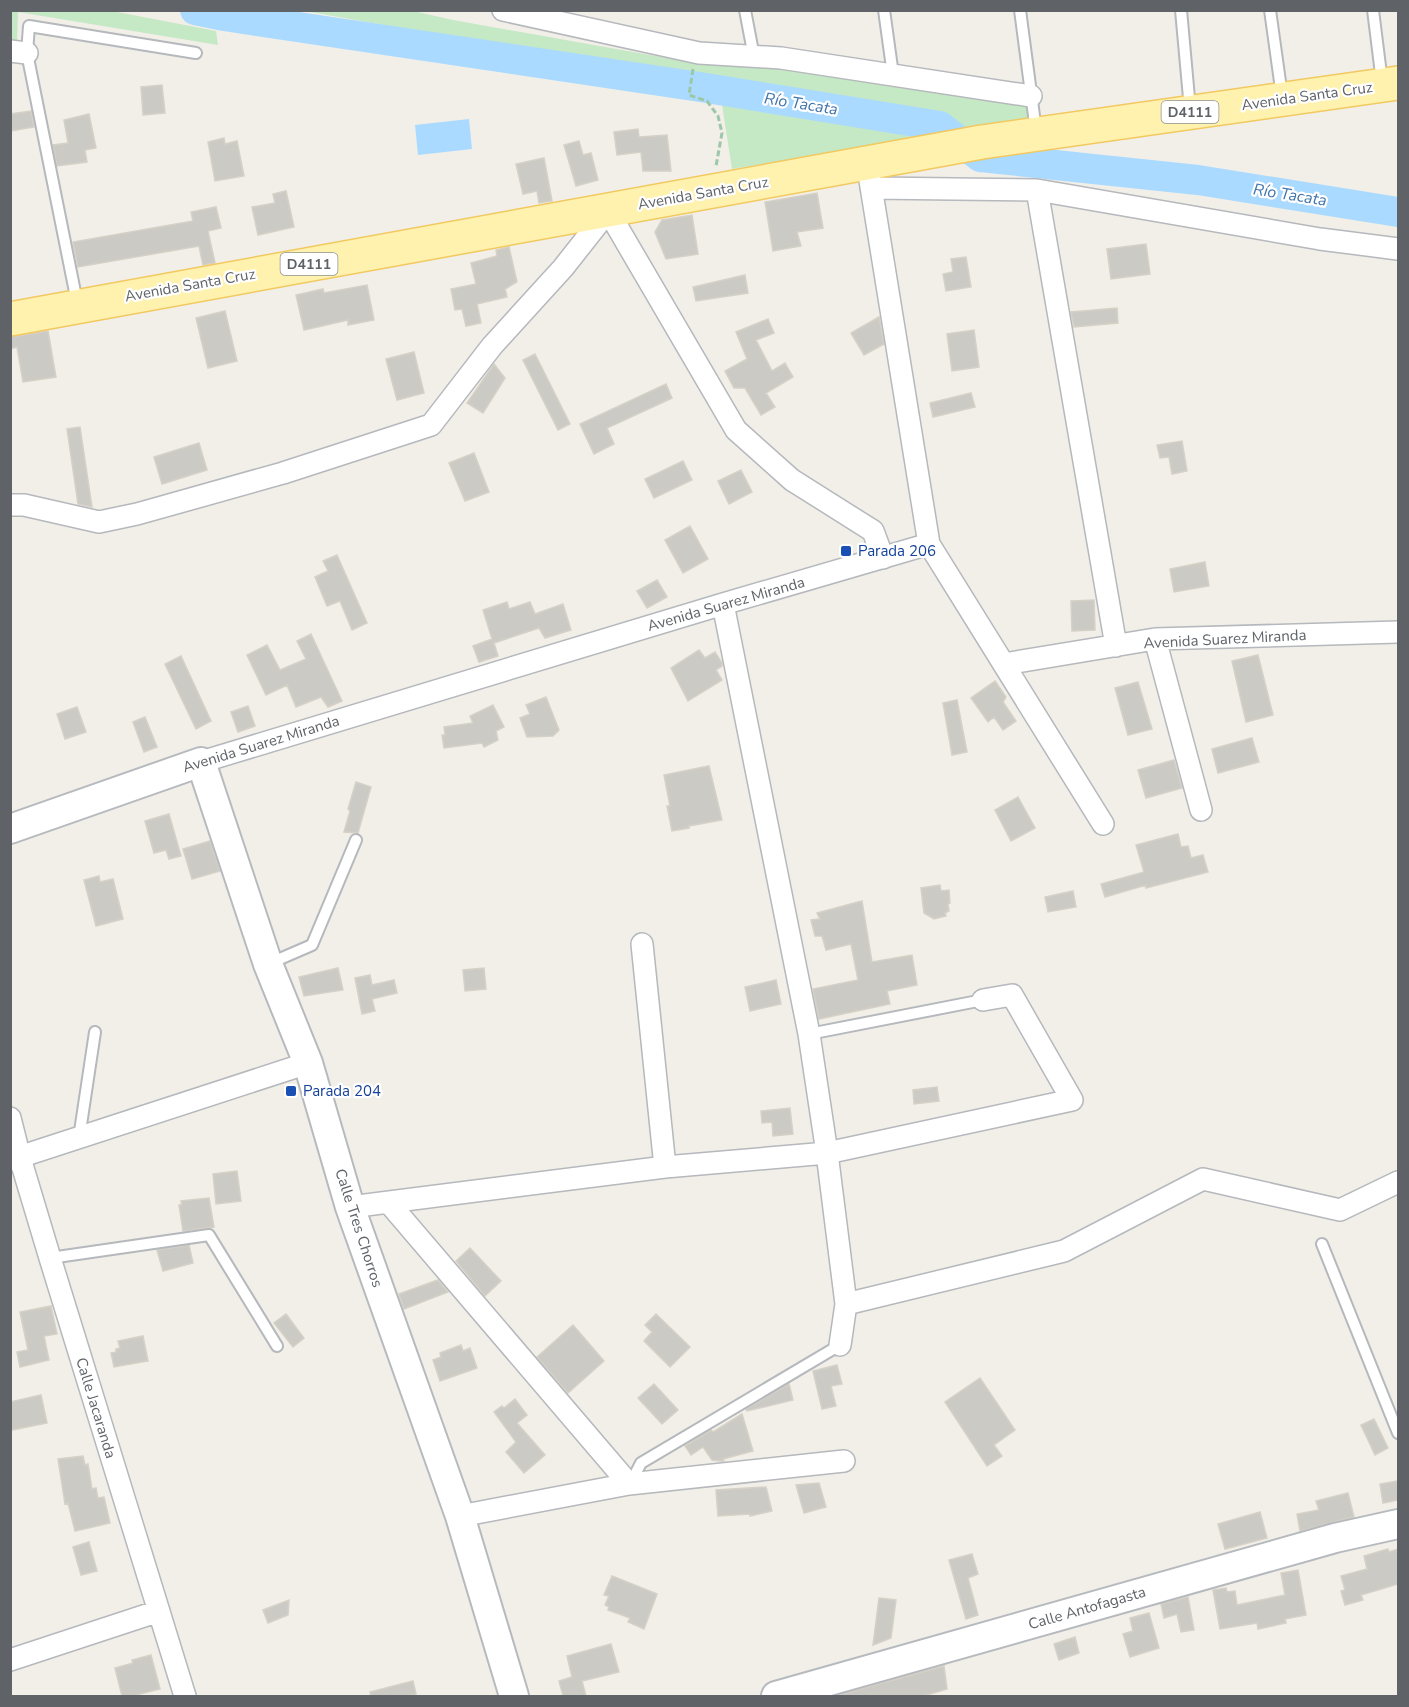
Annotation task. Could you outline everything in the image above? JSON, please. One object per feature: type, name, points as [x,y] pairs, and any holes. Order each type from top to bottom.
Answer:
[{"type":"main road","name":"Avenida Santa Cruz","points":[[10,318],[718,191],[869,175],[937,151],[982,142],[1390,84]]},
{"type":"main road","name":"Avenida Suarez Miranda","points":[[10,829],[201,762]]},
{"type":"main road","name":"Calle Tres Chorros","points":[[201,762],[268,964],[308,1063],[350,1207],[460,1516],[514,1696]]},
{"type":"main road","name":"Calle Antofagasta","points":[[776,1696],[1323,1542],[1398,1524]]},
{"type":"street","points":[[503,10],[699,53],[781,58],[1031,96]]},
{"type":"street","points":[[1103,824],[930,544],[869,175],[1037,190],[1320,239],[1398,249]]},
{"type":"street","points":[[1037,190],[1116,646]]},
{"type":"street","points":[[10,505],[24,505],[99,522],[137,514],[284,473],[431,425],[492,346],[563,268],[608,211],[736,430],[792,480],[873,531],[884,558]]},
{"type":"street","name":"Avenida Suarez Miranda","points":[[201,762],[723,603],[930,544]]},
{"type":"street","points":[[723,603],[809,1034],[846,1304],[840,1345]]},
{"type":"street","name":"Avenida Suarez Miranda","points":[[1004,664],[1155,639],[1398,632]]},
{"type":"street","points":[[1155,639],[1201,810]]},
{"type":"street","points":[[642,944],[665,1167]]},
{"type":"street","points":[[350,1207],[665,1167],[827,1153],[1072,1100],[1012,995],[984,1000]]},
{"type":"street","points":[[15,1159],[308,1063]]},
{"type":"street","name":"Calle Jacaranda","points":[[10,1118],[15,1159],[51,1258],[185,1696]]},
{"type":"street","points":[[846,1304],[1064,1251],[1203,1179],[1340,1210],[1398,1182]]},
{"type":"street","points":[[389,1203],[629,1484]]},
{"type":"street","points":[[460,1516],[629,1484],[844,1461]]},
{"type":"street","points":[[10,1659],[159,1611]]},
{"type":"lane","points":[[745,10],[754,57]]},
{"type":"lane","points":[[884,10],[893,75]]},
{"type":"lane","points":[[1020,10],[1037,134]]},
{"type":"lane","points":[[1181,10],[1190,112]]},
{"type":"lane","points":[[1270,10],[1282,99]]},
{"type":"lane","points":[[1373,10],[1390,84]]},
{"type":"lane","points":[[77,306],[19,52],[28,26],[196,53]]},
{"type":"lane","points":[[268,964],[312,945],[356,840]]},
{"type":"lane","points":[[809,1034],[984,1000]]},
{"type":"lane","points":[[79,1138],[95,1032]]},
{"type":"lane","points":[[51,1258],[208,1235],[277,1346]]},
{"type":"lane","points":[[1322,1244],[1398,1433]]},
{"type":"lane","points":[[629,1484],[641,1463],[840,1345]]},
{"type":"path","points":[[691,74],[688,95],[706,101],[718,116],[722,133],[716,165],[718,191]]},
{"type":"green space","points":[[10,11],[112,11],[216,31],[218,45],[18,12],[17,42],[11,42]]},
{"type":"green space","points":[[305,11],[413,11],[695,63],[779,67],[1026,103],[1029,120],[956,132],[950,121]]},
{"type":"green space","points":[[722,105],[934,136],[732,169]]},
{"type":"water","points":[[469,119],[472,149],[418,155],[415,125]]},
{"type":"building","points":[[162,85],[165,113],[143,115],[141,87]]},
{"type":"building","points":[[31,111],[34,127],[10,131],[10,114]]},
{"type":"building","points":[[89,114],[96,148],[85,150],[87,162],[57,166],[53,145],[68,143],[64,120]]},
{"type":"building","points":[[638,129],[639,137],[667,135],[671,171],[643,171],[641,152],[617,155],[614,132]]},
{"type":"building","points":[[224,138],[225,144],[237,141],[244,176],[215,181],[208,142]]},
{"type":"building","points":[[579,141],[583,155],[591,153],[598,180],[576,186],[564,145]]},
{"type":"building","points":[[544,158],[552,201],[539,203],[537,191],[523,194],[516,164]]},
{"type":"building","points":[[286,191],[294,227],[258,235],[252,207],[275,203],[273,194]]},
{"type":"building","points":[[817,193],[823,228],[797,232],[801,246],[773,251],[765,202]]},
{"type":"building","points":[[216,207],[221,228],[208,231],[215,263],[203,265],[199,246],[78,267],[73,242],[193,221],[191,212]]},
{"type":"building","points":[[692,215],[698,254],[666,259],[655,232],[662,220]]},
{"type":"building","points":[[1146,244],[1150,274],[1111,279],[1107,249]]},
{"type":"building","points":[[509,247],[517,282],[505,289],[507,297],[477,304],[481,323],[466,326],[462,309],[455,310],[451,289],[476,284],[471,263],[497,256],[496,250]]},
{"type":"building","points":[[966,257],[971,287],[946,291],[943,274],[953,272],[951,259]]},
{"type":"building","points":[[745,275],[748,293],[696,301],[693,287]]},
{"type":"building","points":[[367,285],[374,320],[348,325],[348,320],[304,330],[296,295],[323,289],[324,293]]},
{"type":"building","points":[[1117,308],[1118,323],[1074,327],[1071,312]]},
{"type":"building","points":[[225,311],[237,361],[208,368],[196,318]]},
{"type":"building","points":[[879,317],[884,344],[864,355],[851,333]]},
{"type":"building","points":[[768,319],[774,333],[756,340],[772,371],[785,363],[793,377],[766,393],[775,407],[761,415],[745,388],[734,388],[725,371],[747,359],[736,332]]},
{"type":"building","points":[[974,330],[979,367],[952,371],[947,334]]},
{"type":"building","points":[[48,331],[56,377],[23,382],[17,347],[10,349],[10,337]]},
{"type":"building","points":[[414,352],[424,393],[397,400],[386,359]]},
{"type":"building","points":[[535,354],[570,424],[558,430],[523,360]]},
{"type":"building","points":[[494,364],[505,378],[483,413],[467,403]]},
{"type":"building","points":[[666,384],[672,398],[607,428],[614,444],[594,454],[580,424]]},
{"type":"building","points":[[971,393],[975,407],[933,417],[930,403]]},
{"type":"building","points":[[80,427],[92,507],[78,504],[67,429]]},
{"type":"building","points":[[1182,441],[1187,471],[1172,474],[1169,457],[1160,458],[1157,445]]},
{"type":"building","points":[[199,443],[207,470],[162,484],[154,457]]},
{"type":"building","points":[[474,453],[489,492],[465,501],[449,463]]},
{"type":"building","points":[[683,461],[692,480],[654,498],[645,479]]},
{"type":"building","points":[[741,470],[752,492],[729,504],[718,481]]},
{"type":"building","points":[[690,526],[708,559],[683,573],[665,540]]},
{"type":"building","points":[[337,555],[367,623],[352,630],[340,601],[327,606],[315,577],[328,571],[323,561]]},
{"type":"building","points":[[1205,562],[1209,586],[1174,592],[1170,569]]},
{"type":"building","points":[[657,580],[667,597],[647,608],[637,591]]},
{"type":"building","points":[[1094,600],[1095,630],[1072,631],[1071,601]]},
{"type":"building","points":[[507,602],[509,609],[530,602],[535,614],[563,604],[571,630],[545,638],[539,628],[494,643],[498,656],[479,662],[473,646],[492,639],[483,610]]},
{"type":"building","points":[[311,634],[342,701],[328,707],[321,697],[296,707],[287,685],[266,695],[247,655],[267,645],[280,670],[306,659],[297,641]]},
{"type":"building","points":[[699,650],[705,658],[715,652],[722,663],[722,666],[716,670],[722,680],[688,701],[671,668]]},
{"type":"building","points":[[1258,655],[1273,715],[1246,722],[1232,661]]},
{"type":"building","points":[[181,656],[211,721],[196,729],[165,664]]},
{"type":"building","points":[[995,681],[1006,697],[1003,702],[1016,721],[1003,730],[994,717],[988,722],[971,698]]},
{"type":"building","points":[[1138,682],[1152,729],[1128,735],[1115,688]]},
{"type":"building","points":[[546,697],[559,730],[553,736],[527,737],[520,718],[530,714],[526,705]]},
{"type":"building","points":[[957,700],[967,752],[952,755],[943,703]]},
{"type":"building","points":[[493,705],[504,727],[496,731],[498,740],[484,747],[482,743],[444,748],[442,735],[445,735],[444,727],[473,723],[470,716]]},
{"type":"building","points":[[248,706],[255,726],[238,732],[231,712]]},
{"type":"building","points":[[77,707],[86,732],[65,739],[57,714]]},
{"type":"building","points":[[145,717],[157,747],[144,752],[133,722]]},
{"type":"building","points":[[1252,738],[1259,762],[1218,773],[1212,749]]},
{"type":"building","points":[[1174,760],[1182,788],[1146,798],[1138,770]]},
{"type":"building","points":[[709,766],[722,820],[672,831],[664,775]]},
{"type":"building","points":[[356,782],[371,787],[358,833],[344,832],[350,811],[348,809]]},
{"type":"building","points":[[1018,797],[1035,828],[1011,841],[995,810]]},
{"type":"building","points":[[169,814],[181,856],[169,859],[166,850],[154,853],[145,821]]},
{"type":"building","points":[[1178,834],[1181,847],[1188,846],[1191,858],[1203,855],[1208,872],[1146,888],[1146,885],[1105,897],[1101,884],[1144,872],[1136,845]]},
{"type":"building","points":[[210,841],[220,871],[192,879],[183,849]]},
{"type":"building","points":[[99,876],[100,882],[113,879],[123,919],[96,926],[84,880]]},
{"type":"building","points":[[940,885],[941,891],[949,890],[949,911],[945,913],[946,916],[934,919],[924,913],[921,888]]},
{"type":"building","points":[[1073,891],[1076,907],[1048,912],[1045,897]]},
{"type":"building","points":[[862,901],[872,962],[912,955],[917,985],[887,991],[890,1004],[819,1019],[813,989],[858,980],[851,944],[826,950],[822,936],[815,936],[811,920],[820,919],[817,913]]},
{"type":"building","points":[[338,968],[343,990],[304,996],[299,977]]},
{"type":"building","points":[[484,968],[486,989],[465,991],[463,970]]},
{"type":"building","points":[[370,975],[372,985],[394,980],[397,993],[372,999],[375,1011],[362,1014],[355,978]]},
{"type":"building","points":[[776,980],[781,1004],[750,1011],[745,987]]},
{"type":"building","points":[[937,1087],[939,1101],[914,1104],[913,1090]]},
{"type":"building","points":[[790,1108],[793,1134],[773,1136],[772,1122],[762,1123],[761,1111]]},
{"type":"building","points":[[237,1171],[241,1201],[216,1204],[213,1174]]},
{"type":"building","points":[[209,1198],[214,1227],[183,1231],[179,1205],[182,1205],[181,1201]]},
{"type":"building","points":[[189,1245],[193,1263],[163,1271],[157,1250]]},
{"type":"building","points":[[470,1248],[501,1281],[485,1296],[456,1261]]},
{"type":"building","points":[[438,1280],[448,1292],[404,1309],[399,1294]]},
{"type":"building","points":[[51,1306],[57,1334],[44,1336],[49,1360],[20,1367],[17,1352],[28,1350],[20,1312]]},
{"type":"building","points":[[286,1314],[304,1338],[293,1347],[274,1323]]},
{"type":"building","points":[[656,1314],[690,1347],[670,1367],[644,1341],[652,1332],[645,1325]]},
{"type":"building","points":[[573,1325],[604,1361],[568,1393],[537,1357]]},
{"type":"building","points":[[143,1336],[148,1361],[114,1367],[111,1353],[120,1348],[118,1341]]},
{"type":"building","points":[[461,1345],[463,1351],[470,1348],[477,1368],[440,1381],[433,1360],[441,1357],[440,1353]]},
{"type":"building","points":[[837,1365],[842,1384],[831,1386],[836,1406],[822,1409],[813,1371]]},
{"type":"building","points":[[980,1378],[1015,1430],[994,1445],[1002,1456],[987,1466],[945,1402]]},
{"type":"building","points":[[654,1384],[678,1410],[662,1424],[638,1398]]},
{"type":"building","points":[[789,1384],[793,1400],[747,1411],[746,1409]]},
{"type":"building","points":[[41,1395],[47,1423],[12,1430],[10,1402]]},
{"type":"building","points":[[515,1399],[527,1415],[517,1423],[545,1455],[524,1473],[506,1452],[516,1442],[494,1412],[502,1406],[504,1408]]},
{"type":"building","points":[[742,1414],[753,1451],[723,1459],[724,1461],[712,1460],[703,1447],[691,1455],[685,1446]]},
{"type":"building","points":[[1374,1419],[1388,1448],[1375,1455],[1361,1425]]},
{"type":"building","points":[[83,1456],[85,1465],[88,1464],[92,1489],[96,1488],[98,1498],[104,1497],[110,1523],[75,1531],[68,1503],[65,1504],[58,1459]]},
{"type":"building","points":[[1398,1481],[1398,1500],[1383,1503],[1380,1484]]},
{"type":"building","points":[[819,1483],[826,1507],[804,1513],[796,1485]]},
{"type":"building","points":[[766,1487],[772,1511],[750,1516],[750,1514],[718,1516],[716,1490]]},
{"type":"building","points":[[1348,1493],[1354,1517],[1300,1531],[1297,1514],[1319,1510],[1316,1501]]},
{"type":"building","points":[[1260,1512],[1267,1538],[1225,1549],[1218,1524]]},
{"type":"building","points":[[89,1542],[97,1571],[81,1575],[73,1547]]},
{"type":"building","points":[[1388,1549],[1389,1552],[1398,1549],[1398,1584],[1361,1595],[1363,1600],[1345,1605],[1341,1591],[1345,1590],[1341,1576],[1367,1569],[1364,1556]]},
{"type":"building","points":[[972,1554],[978,1574],[968,1578],[978,1615],[966,1619],[949,1560]]},
{"type":"building","points":[[1298,1570],[1306,1615],[1285,1619],[1286,1623],[1258,1629],[1257,1623],[1220,1629],[1213,1590],[1226,1588],[1227,1592],[1235,1591],[1237,1605],[1285,1595],[1281,1573]]},
{"type":"building","points":[[612,1576],[657,1594],[644,1629],[628,1622],[630,1618],[608,1610],[609,1607],[605,1605],[609,1596],[604,1595]]},
{"type":"building","points":[[1188,1597],[1194,1630],[1181,1632],[1177,1614],[1164,1618],[1161,1604]]},
{"type":"building","points":[[879,1598],[896,1600],[891,1638],[873,1645]]},
{"type":"building","points":[[289,1600],[288,1615],[268,1623],[263,1610]]},
{"type":"building","points":[[1149,1613],[1159,1648],[1130,1657],[1123,1634],[1133,1631],[1130,1618]]},
{"type":"building","points":[[1075,1637],[1079,1653],[1059,1660],[1054,1644]]},
{"type":"building","points":[[611,1644],[619,1672],[582,1681],[586,1696],[563,1696],[559,1681],[572,1677],[567,1656]]},
{"type":"building","points":[[151,1655],[160,1689],[132,1696],[122,1696],[115,1668]]},
{"type":"building","points":[[944,1666],[947,1689],[923,1696],[835,1696]]},
{"type":"building","points":[[413,1681],[416,1694],[371,1696],[370,1692]]},
{"type":"waterway","name":"Río Tacata","points":[[195,10],[940,126],[980,157],[1198,180],[1398,212]]},
{"type":"place","name":"Parada 206","points":[[846,551]]},
{"type":"place","name":"Parada 204","points":[[291,1091]]}]
